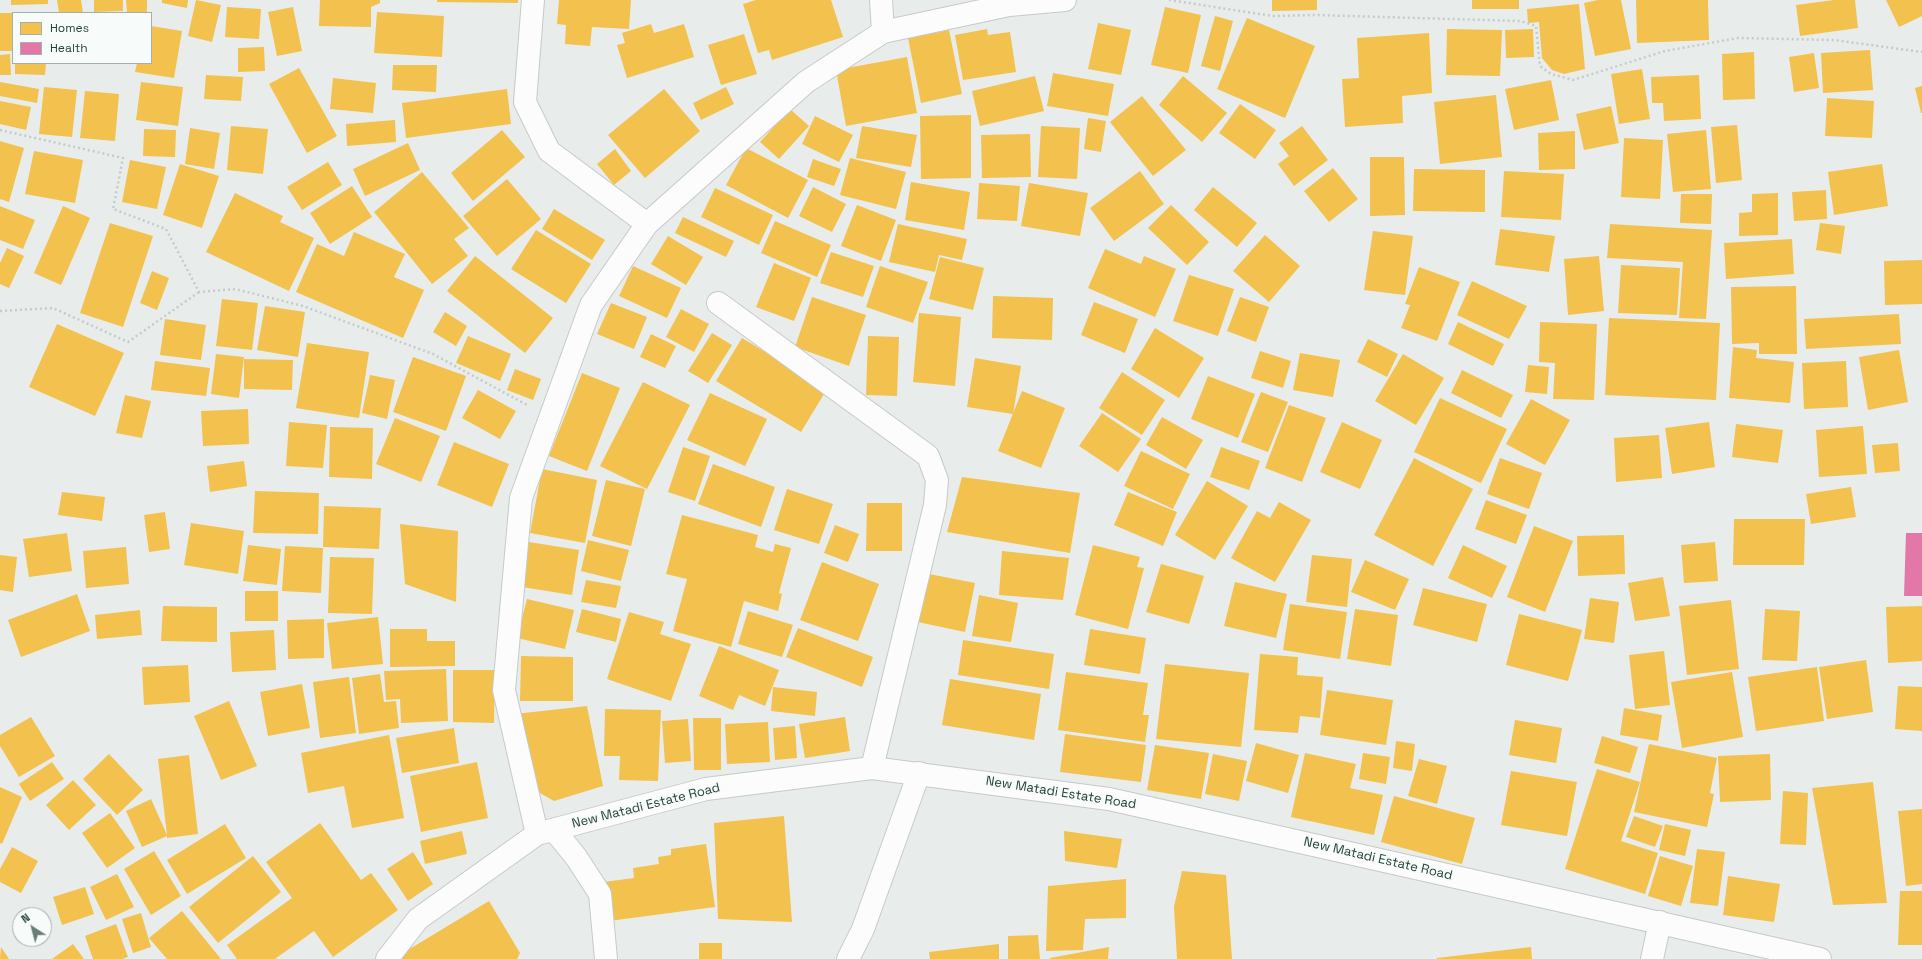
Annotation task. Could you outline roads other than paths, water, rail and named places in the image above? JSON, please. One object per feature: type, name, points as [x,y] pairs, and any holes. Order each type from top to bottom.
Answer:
[{"type":"street","points":[[534,0],[526,102],[549,152],[647,224]]},
{"type":"street","points":[[881,0],[882,32]]},
{"type":"street","points":[[606,959],[600,894],[576,857],[546,832],[504,690],[521,498],[591,305],[647,224],[806,82],[882,32],[1009,5],[1064,0]]},
{"type":"street","points":[[718,303],[928,456],[937,480],[935,505],[872,768]]},
{"type":"street","name":"New Matadi Estate Road","points":[[387,959],[418,919],[546,832],[706,789],[872,768],[1110,798],[1820,959]]},
{"type":"street","points":[[848,959],[862,929],[919,773]]},
{"type":"street","points":[[1652,959],[1660,922]]}]
